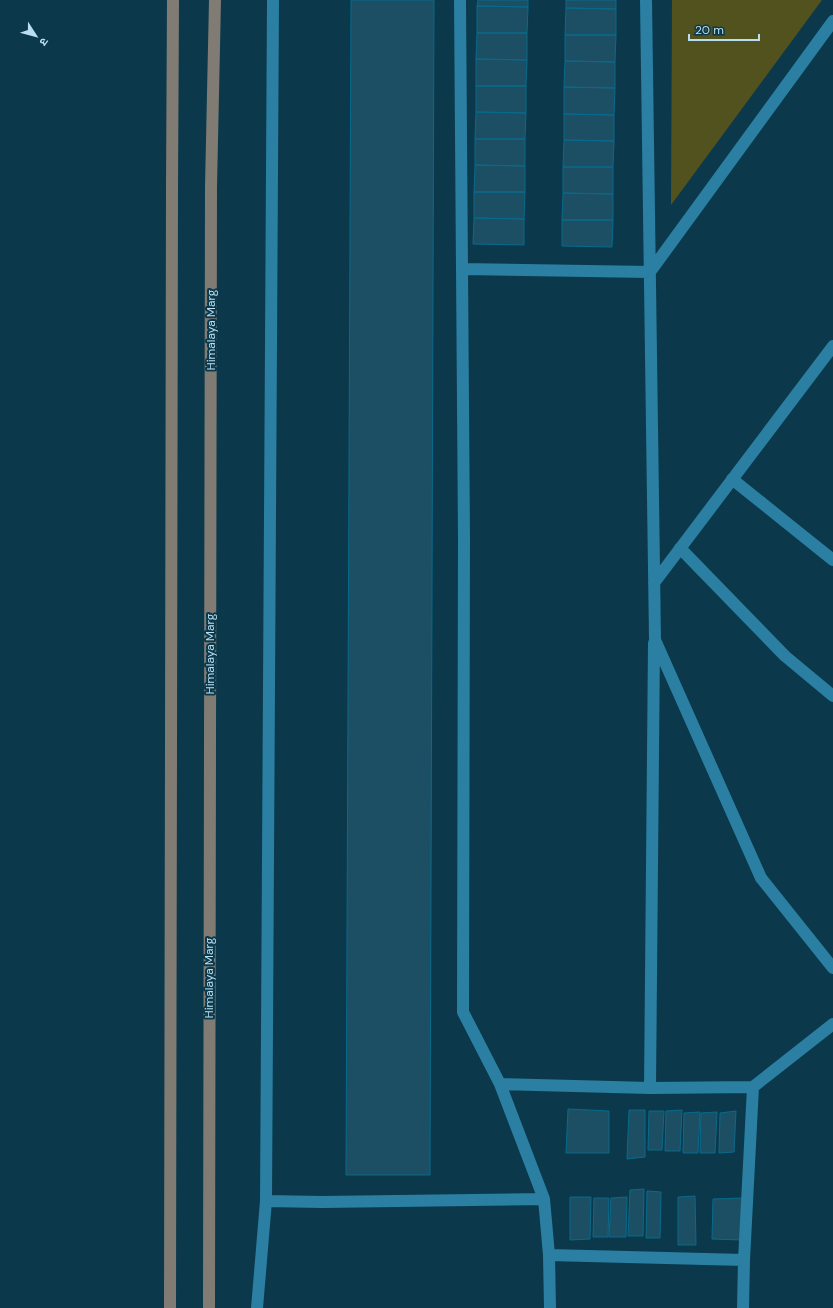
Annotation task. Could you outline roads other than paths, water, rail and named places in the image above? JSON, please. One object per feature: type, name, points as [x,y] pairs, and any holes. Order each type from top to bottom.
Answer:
[{"type":"main road","points":[[170,1308],[173,0]]},
{"type":"main road","name":"Himalaya Marg","points":[[209,1308],[211,187],[215,0]]},
{"type":"street","points":[[257,1308],[266,1201],[273,0]]},
{"type":"street","points":[[460,0],[464,538],[463,1012],[500,1084],[544,1199],[550,1255],[550,1308]]},
{"type":"street","points":[[646,0],[654,583],[650,1088]]},
{"type":"street","points":[[650,272],[833,21]]},
{"type":"street","points":[[462,269],[650,272]]},
{"type":"street","points":[[654,583],[833,346]]},
{"type":"street","points":[[732,479],[833,560]]},
{"type":"street","points":[[680,548],[785,656],[833,696]]},
{"type":"street","points":[[654,640],[762,878],[833,968]]},
{"type":"street","points":[[500,1084],[650,1088],[753,1086],[833,1024]]},
{"type":"street","points":[[743,1308],[753,1086]]},
{"type":"street","points":[[266,1201],[322,1202],[544,1199]]},
{"type":"street","points":[[550,1255],[744,1260]]}]
